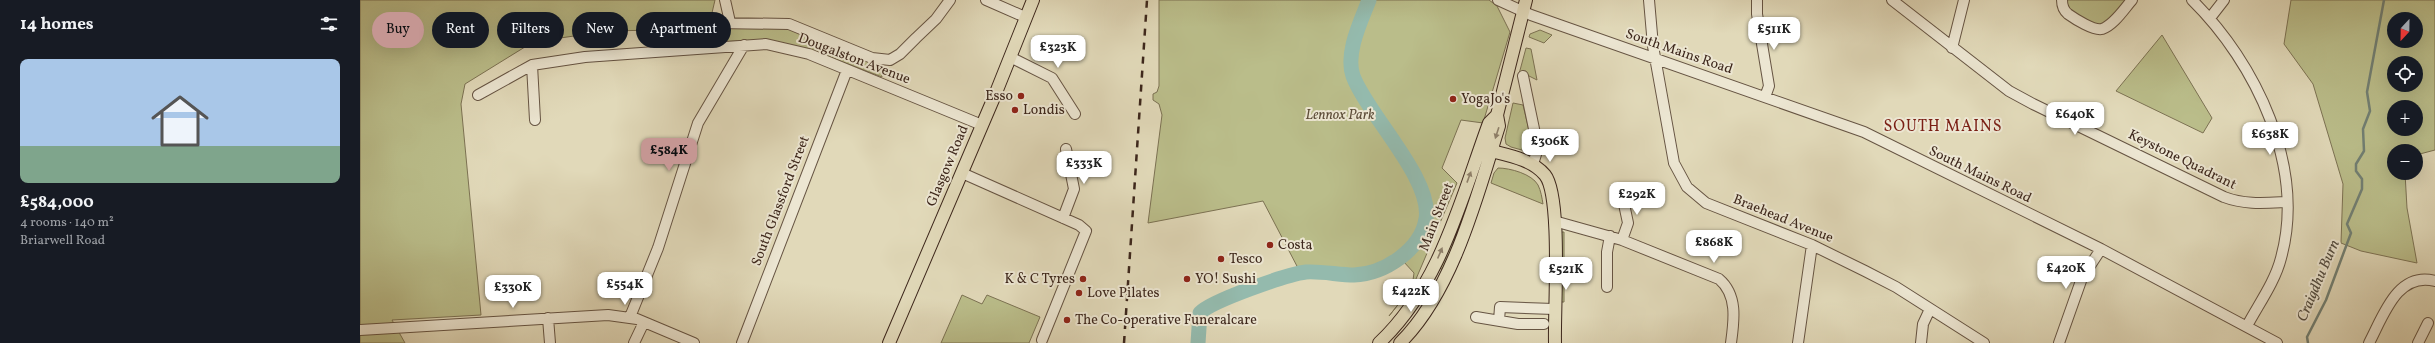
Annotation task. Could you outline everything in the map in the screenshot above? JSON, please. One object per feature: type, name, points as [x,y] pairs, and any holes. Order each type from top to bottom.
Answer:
[{"type":"main road","name":"Glasgow Road","points":[[889,343],[982,125],[1010,57],[1024,17],[1033,0]]},
{"type":"main road","name":"Main Street","points":[[1380,343],[1410,310],[1430,276],[1485,149],[1499,126],[1496,115],[1524,6]]},
{"type":"main road","name":"Main Street","points":[[1400,343],[1424,316],[1443,281],[1461,238],[1485,149]]},
{"type":"main road","points":[[1485,149],[1533,164],[1546,176],[1549,184],[1554,221],[1555,343]]},
{"type":"street","points":[[725,0],[728,12]]},
{"type":"street","points":[[731,22],[789,24],[872,58],[890,60],[900,54],[936,19],[950,0]]},
{"type":"street","points":[[986,0],[1024,17]]},
{"type":"street","name":"South Mains Road","points":[[1498,0],[1524,6],[1655,59],[1864,132],[2101,249],[2277,343]]},
{"type":"street","name":"Braehead Avenue","points":[[1649,0],[1655,59],[1674,163],[1687,187],[1706,203],[1812,245],[1896,287],[1984,343]]},
{"type":"street","points":[[1757,0],[1757,14],[1769,86],[1765,97]]},
{"type":"street","name":"Keystone Quadrant","points":[[1892,0],[2009,91],[2224,197],[2237,202],[2287,202]]},
{"type":"street","points":[[1952,48],[1964,0]]},
{"type":"street","points":[[2062,0],[2063,8],[2068,14],[2094,28],[2101,29],[2110,25],[2132,0]]},
{"type":"street","points":[[2192,0],[2210,18],[2242,62],[2266,110],[2285,169],[2287,202],[2281,259],[2247,326]]},
{"type":"street","points":[[2210,18],[2224,0]]},
{"type":"street","points":[[630,317],[654,259],[698,123],[708,103],[744,44]]},
{"type":"street","name":"Dougalston Avenue","points":[[478,95],[532,65],[585,57],[744,44],[766,44],[786,47],[808,54],[982,125]]},
{"type":"street","points":[[1010,57],[1052,78],[1075,114]]},
{"type":"street","points":[[532,65],[535,120]]},
{"type":"street","name":"South Glassford Street","points":[[742,343],[847,70]]},
{"type":"street","points":[[1523,76],[1538,148],[1533,164]]},
{"type":"street","points":[[1063,218],[1074,189],[1066,150]]},
{"type":"street","points":[[962,173],[1079,225],[1086,231],[1042,340]]},
{"type":"street","points":[[1621,190],[1628,223],[1622,240]]},
{"type":"street","points":[[1554,221],[1622,240],[1700,270],[1723,282],[1735,313],[1731,343]]},
{"type":"street","points":[[1607,288],[1607,252],[1610,236]]},
{"type":"street","points":[[1798,343],[1812,245]]},
{"type":"street","points":[[2059,343],[2082,278],[2101,249]]},
{"type":"street","points":[[2369,343],[2393,298],[2402,287],[2413,281],[2435,281]]},
{"type":"street","points":[[1499,321],[1500,307],[1554,309]]},
{"type":"street","points":[[1921,343],[1923,324],[1930,309]]},
{"type":"street","points":[[360,330],[608,315],[630,317],[694,343]]},
{"type":"street","points":[[1476,317],[1499,321],[1544,324]]},
{"type":"street","points":[[548,318],[550,343]]},
{"type":"street","points":[[634,343],[644,322]]},
{"type":"street","points":[[2418,343],[2428,322]]},
{"type":"green space","points":[[360,0],[715,0],[712,12],[636,12],[636,30],[628,31],[628,12],[572,12],[572,36],[564,37],[564,12],[497,12],[497,48],[523,48],[465,84],[461,104],[481,315],[392,320],[405,343],[360,343]]},
{"type":"green space","name":"Lennox Park","points":[[1159,0],[1489,0],[1497,6],[1510,32],[1483,123],[1461,120],[1442,168],[1457,183],[1413,286],[1389,316],[1412,287],[1414,273],[1403,261],[1368,279],[1299,270],[1263,201],[1148,223],[1162,115],[1159,104],[1153,100],[1153,94],[1157,92],[1159,86]]},
{"type":"green space","points":[[2066,0],[2126,0],[2106,24],[2095,25],[2069,11]]},
{"type":"green space","points":[[2291,0],[2435,0],[2435,150],[2423,153],[2423,144],[2387,144],[2387,180],[2405,180],[2407,208],[2417,263],[2361,251],[2341,243],[2343,184],[2313,84],[2284,44]]},
{"type":"green space","points":[[772,26],[799,31],[880,65],[882,77],[809,49],[767,40],[731,41],[731,27]]},
{"type":"green space","points":[[1540,30],[1552,35],[1544,43],[1529,37],[1530,34]]},
{"type":"green space","points":[[2162,35],[2212,118],[2203,133],[2116,91]]},
{"type":"green space","points":[[1526,48],[1531,49],[1537,80],[1529,76],[1519,74]]},
{"type":"green space","points":[[1513,103],[1523,105],[1533,147],[1529,152],[1506,144],[1505,138]]},
{"type":"green space","points":[[1498,168],[1514,170],[1535,181],[1541,192],[1543,204],[1491,183],[1494,173]]},
{"type":"green space","points":[[1476,171],[1480,172],[1444,270],[1439,268]]},
{"type":"green space","points":[[1561,232],[1564,232],[1564,302],[1560,302]]},
{"type":"green space","points":[[962,295],[982,304],[987,295],[1040,317],[1029,343],[941,343]]},
{"type":"waterway","points":[[1198,343],[1200,313],[1207,308],[1250,289],[1306,272],[1354,275],[1366,274],[1389,265],[1399,258],[1417,241],[1423,230],[1426,219],[1425,203],[1420,185],[1410,166],[1371,109],[1353,76],[1351,67],[1352,47],[1369,0]]},
{"type":"waterway","name":"Craigdhu Burn","points":[[2308,343],[2307,337],[2326,300],[2351,233],[2347,224],[2362,189],[2362,179],[2356,171],[2356,164],[2364,151],[2363,129],[2370,111],[2367,92],[2384,0]]},
{"type":"railway","points":[[1124,343],[1147,0]]},
{"type":"place","name":"Esso","points":[[1021,96]]},
{"type":"place","name":"YogaJo's","points":[[1453,99]]},
{"type":"place","name":"Londis","points":[[1015,110]]},
{"type":"place","name":"Costa","points":[[1270,245]]},
{"type":"place","name":"Tesco","points":[[1221,259]]},
{"type":"place","name":"K & C Tyres","points":[[1083,279]]},
{"type":"place","name":"YO! Sushi","points":[[1187,279]]},
{"type":"place","name":"Love Pilates","points":[[1079,293]]},
{"type":"place","name":"The Co-operative Funeralcare","points":[[1067,320]]},
{"type":"district","name":"SOUTH MAINS","points":[[1943,127]]}]
